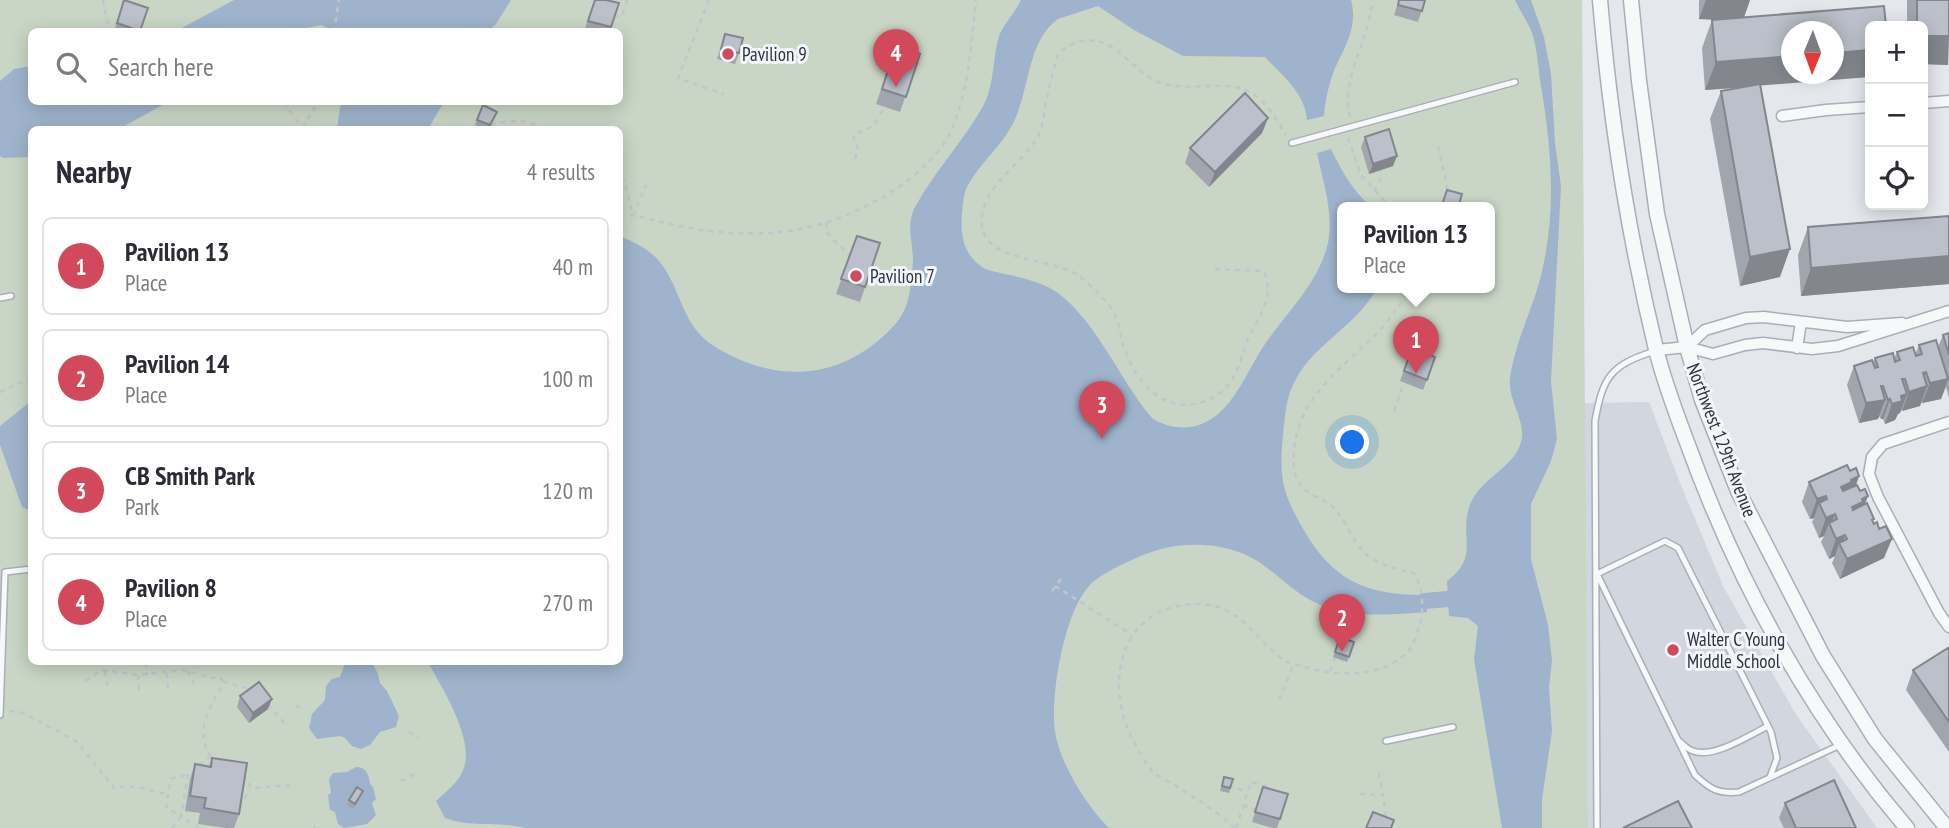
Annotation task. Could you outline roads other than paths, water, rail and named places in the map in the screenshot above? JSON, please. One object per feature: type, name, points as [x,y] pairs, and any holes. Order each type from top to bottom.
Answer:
[{"type":"street","name":"Northwest 129th Avenue","points":[[1600,0],[1608,88],[1622,188],[1657,351],[1711,507],[1754,598],[1798,674],[1843,744],[1907,828]]},
{"type":"street","name":"Northwest 129th Avenue","points":[[1631,0],[1657,214],[1687,347],[1702,400],[1738,491],[1823,656],[1875,739],[1947,828]]},
{"type":"street","points":[[1928,103],[1949,101]]},
{"type":"street","points":[[1782,116],[1865,107]]},
{"type":"street","points":[[1657,351],[1687,347],[1713,354],[1763,343],[1797,348],[1838,346],[1949,311]]},
{"type":"street","points":[[1687,347],[1704,330],[1746,318],[1765,317],[1847,327],[1912,323]]},
{"type":"street","points":[[1797,348],[1801,322]]},
{"type":"street","points":[[1949,422],[1883,444],[1872,457],[1869,474],[1878,497],[1949,627]]},
{"type":"lane","points":[[1292,144],[1515,82]]},
{"type":"lane","points":[[0,298],[11,296]]},
{"type":"lane","points":[[1598,828],[1595,421],[1600,391],[1618,367],[1634,358],[1657,351]]},
{"type":"lane","points":[[1597,573],[1665,541],[1678,548],[1768,726],[1777,758],[1770,778]]},
{"type":"lane","points":[[1,713],[5,572],[28,569]]},
{"type":"lane","points":[[1597,573],[1695,775],[1708,788],[1722,793],[1739,792],[1843,744]]},
{"type":"lane","points":[[1678,740],[1693,752],[1711,751],[1732,745],[1768,726]]},
{"type":"lane","points":[[1386,741],[1453,727]]},
{"type":"water","points":[[234,0],[511,0],[491,28],[328,28],[321,25],[306,28],[182,28]]},
{"type":"water","points":[[1021,0],[1351,0],[1352,27],[1331,80],[1324,116],[1307,120],[1298,93],[1265,57],[1183,56],[1134,30],[1098,6],[1058,19],[1048,28],[1035,51],[1011,127],[967,187],[963,200],[962,230],[968,252],[985,269],[1041,284],[1064,298],[1092,329],[1153,419],[1169,426],[1194,426],[1210,420],[1231,400],[1263,347],[1309,285],[1324,258],[1330,220],[1317,153],[1331,149],[1348,181],[1366,202],[1337,202],[1337,293],[1374,293],[1359,313],[1304,366],[1290,392],[1283,435],[1283,483],[1302,527],[1325,560],[1351,580],[1367,587],[1384,592],[1424,595],[1427,612],[1368,614],[1326,607],[1304,596],[1252,558],[1233,550],[1212,546],[1191,545],[1161,549],[1127,562],[1096,579],[1081,598],[1066,634],[1057,676],[1054,716],[1058,744],[1068,771],[1092,808],[1109,828],[525,828],[464,823],[445,818],[436,801],[462,773],[466,756],[465,742],[455,714],[430,665],[623,665],[623,237],[641,246],[659,261],[696,329],[717,348],[737,359],[779,371],[800,372],[840,363],[860,354],[887,333],[905,309],[912,277],[910,228],[914,209],[982,108],[989,91],[999,36]]},
{"type":"water","points":[[1515,0],[1531,0],[1544,37],[1551,74],[1555,143],[1561,186],[1551,381],[1557,439],[1551,461],[1531,504],[1531,559],[1548,625],[1552,660],[1549,688],[1552,731],[1542,800],[1542,828],[1502,828],[1474,659],[1478,626],[1468,618],[1449,616],[1447,581],[1457,572],[1466,554],[1466,527],[1470,505],[1481,488],[1516,454],[1520,445],[1522,429],[1510,378],[1542,271],[1550,223],[1551,176],[1536,50],[1534,38]]},
{"type":"water","points":[[28,67],[28,105],[163,105],[124,126],[28,126],[28,157],[3,158],[0,156],[0,81],[14,69]]},
{"type":"water","points":[[442,105],[430,126],[337,126],[340,107]]},
{"type":"water","points":[[28,403],[28,510],[22,507],[0,445],[0,426]]},
{"type":"water","points":[[374,665],[380,683],[399,716],[396,727],[380,732],[370,745],[361,749],[352,746],[340,736],[317,739],[309,728],[312,714],[325,700],[326,686],[332,679],[340,677],[344,666]]},
{"type":"water","points":[[356,767],[362,768],[368,774],[376,799],[372,803],[376,815],[367,824],[344,828],[338,824],[335,812],[330,810],[329,779],[333,773],[347,772]]},
{"type":"waterway","points":[[1425,601],[1448,599]]},
{"type":"place","name":"Pavilion 9","points":[[728,54]]},
{"type":"place","name":"Pavilion 8","points":[[896,87]]},
{"type":"place","name":"Pavilion 7","points":[[856,276]]},
{"type":"place","name":"Pavilion 13","points":[[1416,374]]},
{"type":"place","name":"CB Smith Park","points":[[1102,439]]},
{"type":"place","name":"Walter C Young Middle School","points":[[1673,650]]},
{"type":"place","name":"Pavilion 14","points":[[1342,652]]}]
